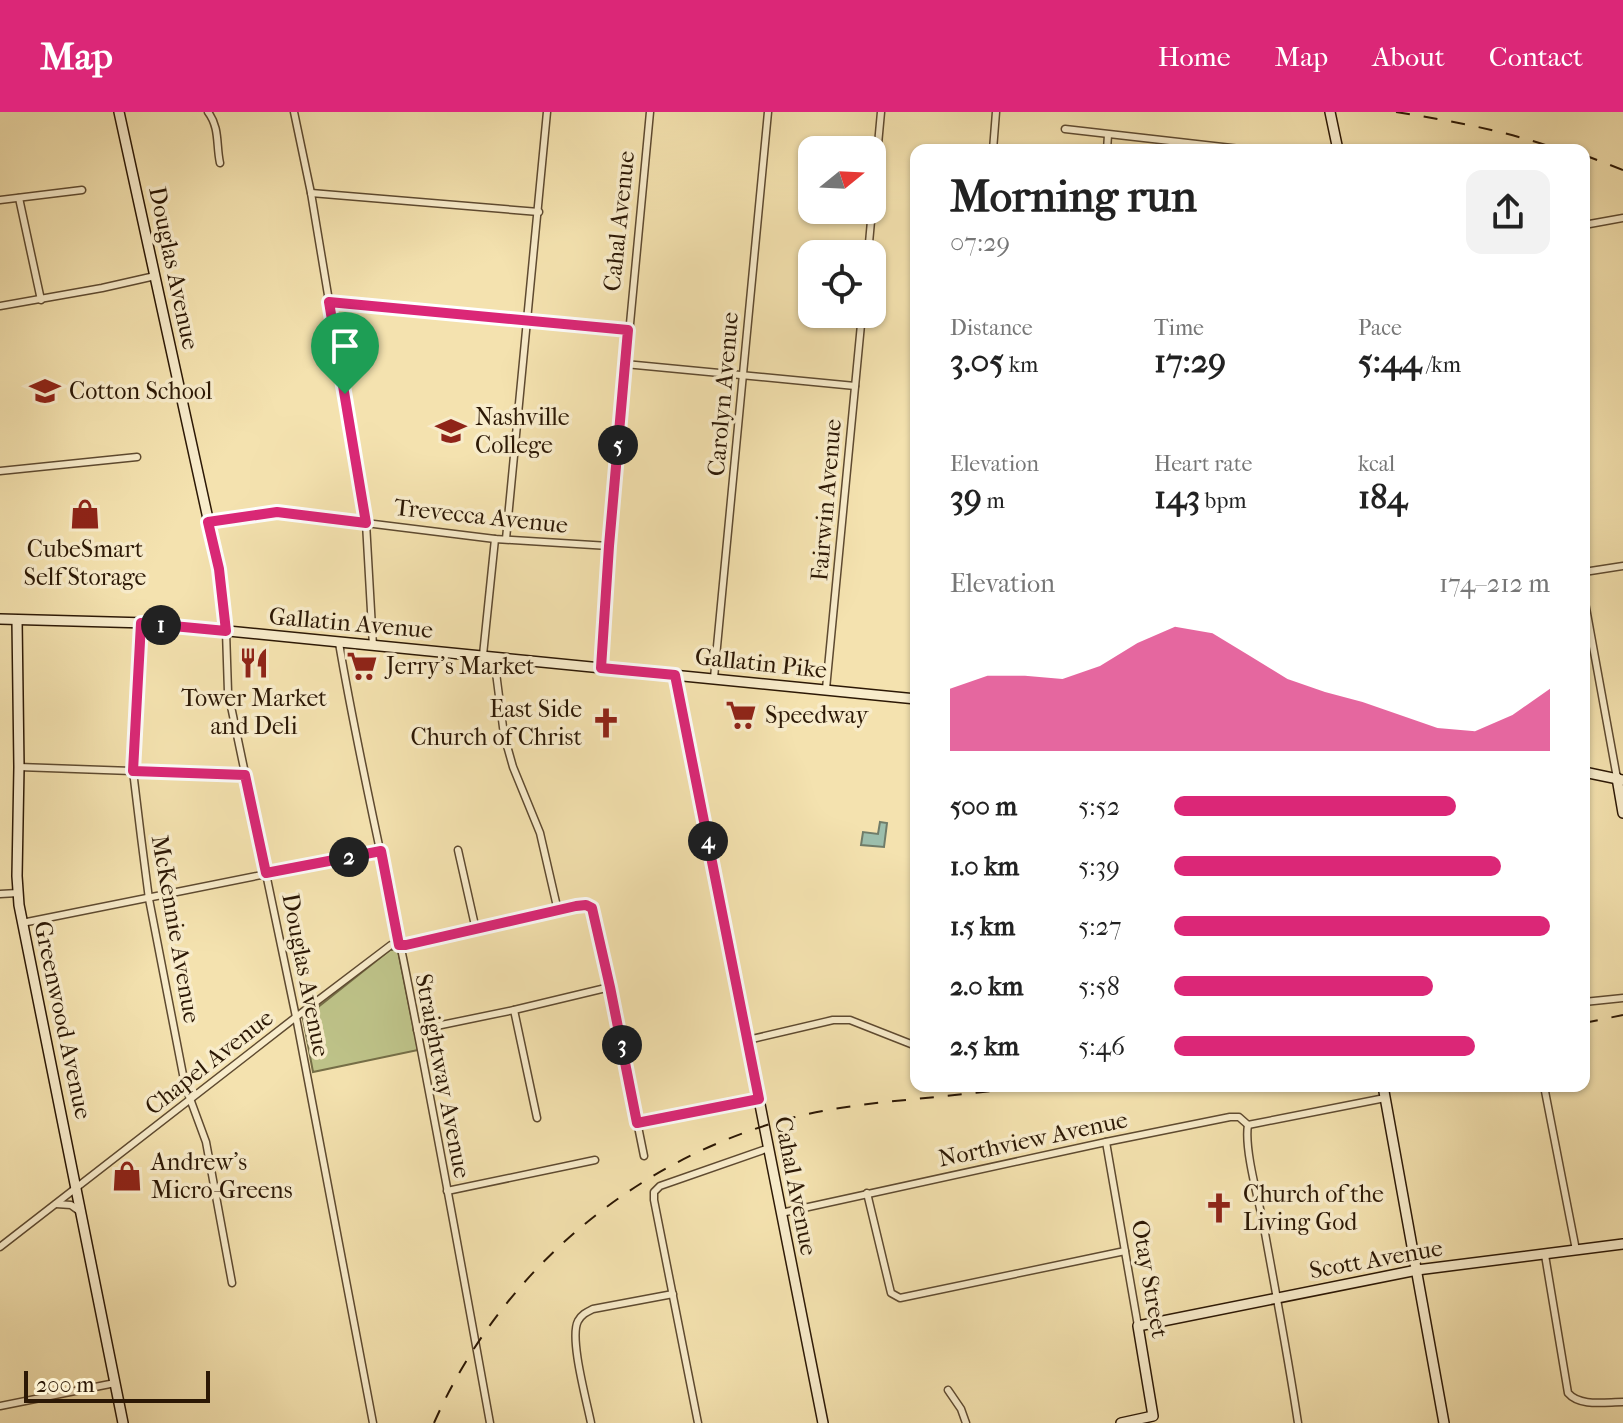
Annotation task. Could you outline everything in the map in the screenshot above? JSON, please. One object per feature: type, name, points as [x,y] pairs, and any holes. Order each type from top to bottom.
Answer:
[{"type":"street","name":"Douglas Avenue","points":[[119,112],[219,569],[226,631],[228,692],[296,1017],[373,1423]]},
{"type":"street","points":[[208,112],[217,130],[220,163]]},
{"type":"street","points":[[294,112],[311,193],[366,523],[373,646]]},
{"type":"street","points":[[506,539],[547,112]]},
{"type":"street","name":"Cahal Avenue","points":[[601,668],[625,364],[650,112]]},
{"type":"street","name":"Carolyn Avenue","points":[[714,678],[768,112]]},
{"type":"street","points":[[879,136],[881,112]]},
{"type":"street","points":[[993,144],[996,112]]},
{"type":"street","points":[[1330,112],[1337,144]]},
{"type":"street","points":[[1065,129],[1178,144]]},
{"type":"street","points":[[1107,144],[1108,135]]},
{"type":"street","points":[[0,200],[82,190]]},
{"type":"street","points":[[311,193],[539,212]]},
{"type":"street","points":[[19,198],[41,300]]},
{"type":"street","points":[[1590,224],[1619,219]]},
{"type":"street","points":[[0,306],[155,276]]},
{"type":"street","points":[[329,302],[628,330]]},
{"type":"street","name":"Fairwin Avenue","points":[[826,689],[861,328]]},
{"type":"street","points":[[625,364],[855,386]]},
{"type":"street","points":[[0,471],[137,457]]},
{"type":"street","name":"Trevecca Avenue","points":[[208,522],[277,512],[495,539],[609,546]]},
{"type":"street","points":[[495,539],[488,656],[504,735],[540,833],[558,911]]},
{"type":"street","points":[[1590,571],[1623,566]]},
{"type":"street","name":"Gallatin Avenue","points":[[0,619],[141,623],[601,668]]},
{"type":"street","name":"Greenwood Avenue","points":[[17,620],[18,893],[123,1423]]},
{"type":"street","name":"McKennie Avenue","points":[[141,623],[133,771],[149,899],[185,1085],[206,1142],[232,1283]]},
{"type":"street","points":[[1590,627],[1620,779],[1623,813]]},
{"type":"street","name":"Straightway Avenue","points":[[339,643],[417,1030],[490,1423]]},
{"type":"street","name":"Gallatin Pike","points":[[601,668],[910,698]]},
{"type":"street","name":"Cahal Avenue","points":[[675,675],[823,1423]]},
{"type":"street","points":[[19,767],[245,775]]},
{"type":"street","points":[[1590,773],[1620,779]]},
{"type":"street","points":[[458,850],[476,930]]},
{"type":"street","points":[[22,923],[381,851]]},
{"type":"street","points":[[0,894],[18,893]]},
{"type":"street","name":"Chapel Avenue","points":[[0,1247],[391,945],[406,945],[586,905],[592,908],[610,987]]},
{"type":"street","points":[[417,1030],[610,987],[644,1156]]},
{"type":"street","points":[[1590,1001],[1623,998]]},
{"type":"street","points":[[514,1010],[537,1118]]},
{"type":"street","points":[[748,1040],[833,1020],[850,1020],[910,1044]]},
{"type":"street","points":[[1384,1092],[1444,1423]]},
{"type":"street","points":[[1545,1092],[1576,1250]]},
{"type":"street","name":"Northview Avenue","points":[[781,1213],[1230,1117],[1239,1117],[1248,1125],[1386,1098]]},
{"type":"street","points":[[637,1123],[759,1099]]},
{"type":"street","points":[[1248,1125],[1252,1168],[1298,1423]]},
{"type":"street","name":"Otay Street","points":[[1106,1142],[1154,1420]]},
{"type":"street","points":[[698,1423],[654,1192],[660,1186],[769,1148]]},
{"type":"street","points":[[447,1191],[595,1160]]},
{"type":"street","points":[[867,1193],[891,1293],[895,1297],[1125,1251]]},
{"type":"street","points":[[56,1204],[71,1205],[81,1213]]},
{"type":"street","name":"Scott Avenue","points":[[1138,1326],[1417,1270],[1623,1244]]},
{"type":"street","points":[[1545,1255],[1568,1393],[1574,1400],[1583,1402],[1623,1402]]},
{"type":"street","points":[[591,1423],[575,1338],[579,1319],[593,1309],[673,1294]]},
{"type":"street","points":[[0,1406],[115,1383]]},
{"type":"street","points":[[948,1390],[966,1423]]},
{"type":"street","points":[[1121,1423],[1154,1420]]},
{"type":"green space","points":[[390,950],[398,950],[418,1050],[313,1072],[303,1019]]},
{"type":"shaded area","points":[[880,822],[887,823],[884,847],[861,845],[863,832],[878,834]]},
{"type":"railway","points":[[1396,112],[1479,127],[1542,144]]},
{"type":"railway","points":[[1590,157],[1623,170]]},
{"type":"railway","points":[[1590,1022],[1623,1015]]},
{"type":"railway","points":[[434,1423],[462,1368],[496,1317],[535,1270],[580,1228],[628,1192],[681,1161],[736,1136],[795,1117],[870,1104],[984,1092]]},
{"type":"place","name":"Cotton School","points":[[45,391]]},
{"type":"place","name":"Nashville College","points":[[451,431]]},
{"type":"place","name":"CubeSmart Self Storage","points":[[85,514]]},
{"type":"place","name":"Tower Market and Deli","points":[[254,663]]},
{"type":"place","name":"Jerry's Market","points":[[362,666]]},
{"type":"place","name":"Speedway","points":[[741,715]]},
{"type":"place","name":"East Side Church of Christ","points":[[606,723]]},
{"type":"place","name":"Andrew’s Micro-Greens","points":[[127,1176]]},
{"type":"place","name":"Church of the Living God","points":[[1219,1208]]},
{"type":"route","points":[[329,302],[628,330],[601,668],[675,675],[759,1099],[637,1123],[592,908],[576,906],[399,945],[381,851],[266,873],[245,775],[133,771],[141,623],[226,631],[219,569],[208,522],[277,512],[366,523],[345,394],[329,302]]}]
